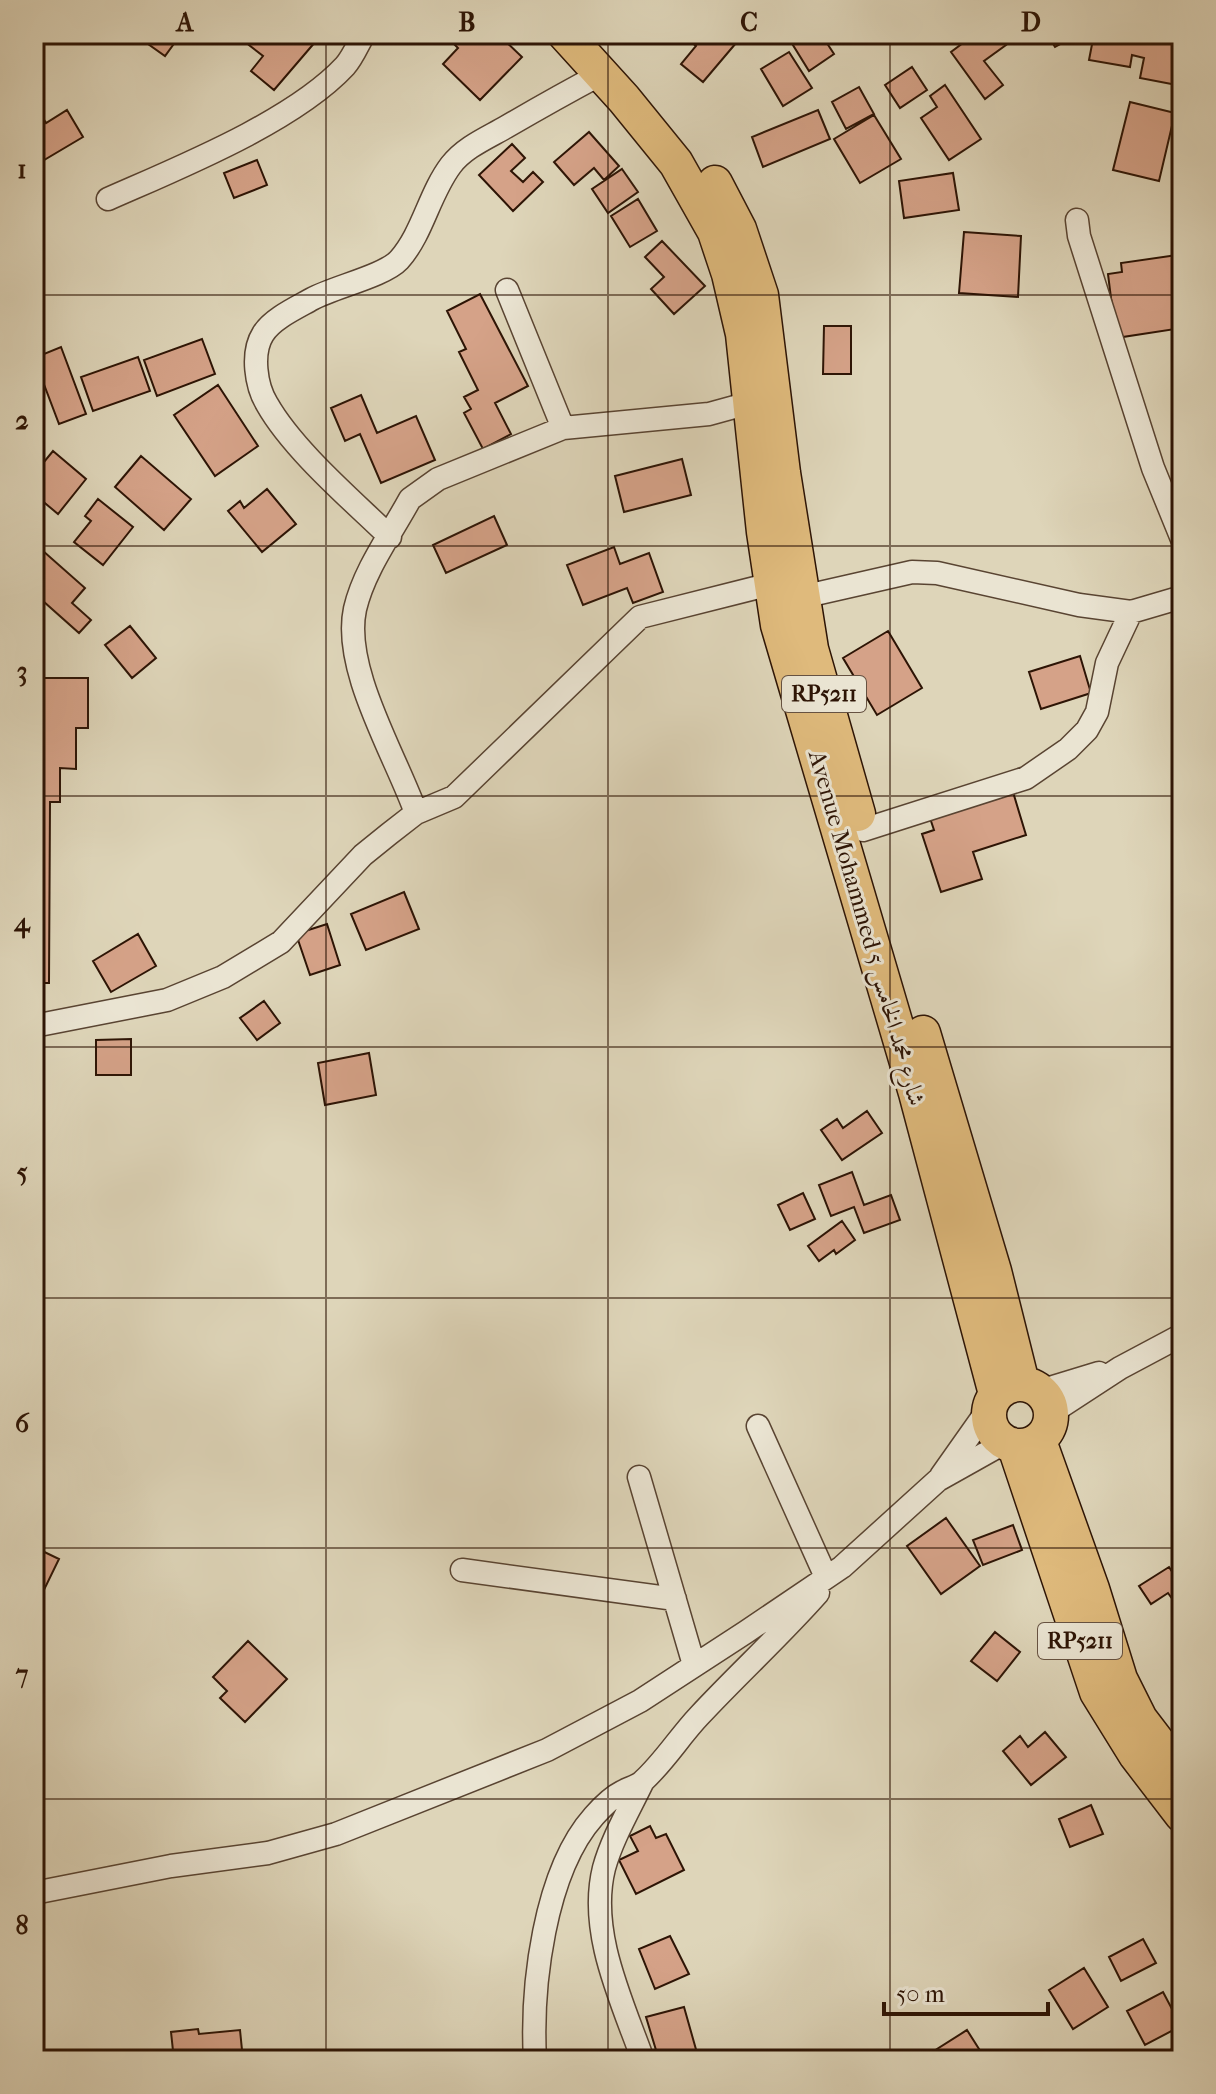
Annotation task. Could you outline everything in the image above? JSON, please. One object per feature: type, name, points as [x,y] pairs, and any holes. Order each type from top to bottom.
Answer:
[{"type":"main road","name":"Avenue Mohammed 5 شارع محمد الخامس","points":[[565,34],[676,163],[715,232],[738,306],[749,403],[786,590],[811,649],[994,1271],[1019,1415],[1092,1589],[1120,1679],[1140,1719],[1182,1774]]},
{"type":"main road","name":"Avenue Mohammed 5 شارع محمد الخامس","points":[[596,34],[658,103],[704,164],[739,229],[751,261],[761,295],[790,669],[916,1093],[1019,1415],[1097,1692],[1136,1755],[1182,1815]]},
{"type":"street","points":[[108,199],[231,141],[309,97],[347,64],[364,34]]},
{"type":"street","points":[[390,537],[335,485],[267,406],[257,370],[257,352],[262,335],[272,324],[323,293],[388,269],[398,261],[416,234],[434,189],[461,154],[601,74]]},
{"type":"street","points":[[1077,220],[1079,236],[1153,468],[1182,539]]},
{"type":"street","points":[[507,290],[563,428]]},
{"type":"street","points":[[416,813],[403,775],[372,711],[356,658],[352,630],[366,578],[410,499],[438,479],[563,428],[709,414],[749,403]]},
{"type":"street","points":[[36,1027],[167,1000],[223,977],[281,942],[363,855],[416,813],[454,797],[640,617],[786,590],[912,572],[937,573],[1079,605],[1131,612],[1182,597]]},
{"type":"street","points":[[863,830],[1026,778],[1068,749],[1087,730],[1097,712],[1107,663],[1131,612]]},
{"type":"street","points":[[34,1893],[171,1866],[268,1853],[336,1834],[547,1750],[640,1701],[834,1572],[938,1480],[1019,1415],[1182,1335]]},
{"type":"street","points":[[938,1480],[1019,1415]]},
{"type":"street","points":[[758,1426],[834,1572]]},
{"type":"street","points":[[639,1477],[694,1665]]},
{"type":"street","points":[[462,1570],[675,1599]]},
{"type":"street","points":[[643,2060],[615,1983],[602,1930],[600,1898],[608,1855],[642,1783],[686,1729],[776,1640],[834,1572]]},
{"type":"street","points":[[535,2060],[533,2031],[541,1940],[560,1876],[590,1820],[619,1793],[642,1783]]},
{"type":"street","points":[[1176,2060],[1182,2057]]},
{"type":"building","points":[[144,34],[181,34],[165,56],[141,39]]},
{"type":"building","points":[[258,34],[308,34],[316,41],[274,90],[251,71],[263,56],[249,45]]},
{"type":"building","points":[[444,34],[498,34],[522,57],[480,100],[443,64],[458,48]]},
{"type":"building","points":[[681,34],[742,36],[703,82],[681,64],[696,46]]},
{"type":"building","points":[[793,34],[821,34],[834,54],[809,71],[788,37]]},
{"type":"building","points":[[975,34],[998,34],[1006,45],[984,61],[1003,85],[985,99],[951,52]]},
{"type":"building","points":[[1047,34],[1077,34],[1077,35],[1055,47]]},
{"type":"building","points":[[1094,34],[1182,34],[1182,86],[1140,78],[1144,58],[1132,55],[1130,67],[1089,60]]},
{"type":"building","points":[[789,52],[812,88],[783,106],[761,69]]},
{"type":"building","points":[[912,67],[927,90],[900,108],[885,85]]},
{"type":"building","points":[[945,85],[981,139],[949,160],[921,118],[937,107],[930,96]]},
{"type":"building","points":[[859,87],[874,114],[846,129],[832,102]]},
{"type":"building","points":[[1130,102],[1175,113],[1159,181],[1113,170]]},
{"type":"building","points":[[67,110],[83,137],[34,166],[34,124],[43,118],[46,123]]},
{"type":"building","points":[[818,110],[830,139],[763,167],[752,137]]},
{"type":"building","points":[[874,115],[901,159],[860,183],[834,139]]},
{"type":"building","points":[[589,132],[619,166],[604,180],[594,168],[574,185],[554,162]]},
{"type":"building","points":[[512,144],[525,158],[511,171],[523,182],[533,172],[543,182],[513,211],[479,175]]},
{"type":"building","points":[[257,160],[267,185],[234,198],[224,173]]},
{"type":"building","points":[[622,169],[638,192],[608,213],[592,189]]},
{"type":"building","points":[[953,173],[959,210],[904,218],[899,181]]},
{"type":"building","points":[[638,199],[657,231],[630,247],[611,216]]},
{"type":"building","points":[[964,232],[1021,236],[1018,297],[959,293]]},
{"type":"building","points":[[662,241],[705,286],[674,314],[651,289],[664,277],[645,257]]},
{"type":"building","points":[[1177,255],[1182,288],[1182,328],[1116,338],[1108,274],[1122,272],[1121,263]]},
{"type":"building","points":[[480,294],[528,386],[495,403],[511,434],[483,449],[464,413],[471,409],[464,397],[478,390],[459,352],[466,349],[447,311]]},
{"type":"building","points":[[824,326],[851,326],[851,374],[823,374]]},
{"type":"building","points":[[202,339],[215,374],[157,396],[144,360]]},
{"type":"building","points":[[61,347],[86,414],[59,424],[34,358]]},
{"type":"building","points":[[138,357],[150,391],[93,411],[81,377]]},
{"type":"building","points":[[218,385],[258,446],[215,476],[174,415]]},
{"type":"building","points":[[361,395],[377,433],[416,416],[435,460],[381,483],[360,434],[345,441],[331,408]]},
{"type":"building","points":[[53,451],[86,479],[58,514],[34,494],[34,474]]},
{"type":"building","points":[[141,456],[191,499],[164,530],[115,487]]},
{"type":"building","points":[[682,459],[691,495],[624,512],[615,476]]},
{"type":"building","points":[[267,489],[296,524],[262,552],[228,511],[240,501],[244,508]]},
{"type":"building","points":[[98,499],[133,527],[103,565],[74,542],[91,521],[85,516]]},
{"type":"building","points":[[494,516],[507,545],[446,573],[433,545]]},
{"type":"building","points":[[34,543],[85,588],[72,603],[91,620],[79,633],[34,593]]},
{"type":"building","points":[[614,547],[620,564],[649,553],[663,592],[633,603],[627,588],[583,605],[567,565]]},
{"type":"building","points":[[130,626],[156,658],[132,678],[105,645]]},
{"type":"building","points":[[888,631],[922,688],[877,715],[843,658]]},
{"type":"building","points":[[1080,656],[1091,693],[1041,709],[1029,672]]},
{"type":"building","points":[[39,678],[88,678],[88,728],[76,728],[76,769],[60,768],[60,802],[50,802],[49,983],[34,983],[34,711],[39,711]]},
{"type":"building","points":[[1013,792],[1026,835],[973,852],[982,879],[941,892],[922,834],[934,830],[930,818]]},
{"type":"building","points":[[404,892],[419,929],[366,950],[351,914]]},
{"type":"building","points":[[327,924],[340,965],[310,975],[296,934]]},
{"type":"building","points":[[138,934],[156,966],[111,992],[93,961]]},
{"type":"building","points":[[264,1001],[280,1023],[257,1040],[240,1018]]},
{"type":"building","points":[[131,1039],[131,1075],[96,1075],[96,1040]]},
{"type":"building","points":[[369,1053],[376,1095],[325,1105],[318,1063]]},
{"type":"building","points":[[867,1111],[882,1133],[842,1160],[821,1130],[837,1119],[843,1128]]},
{"type":"building","points":[[852,1172],[864,1205],[891,1195],[900,1220],[864,1233],[854,1207],[831,1216],[819,1185]]},
{"type":"building","points":[[803,1193],[815,1219],[790,1230],[778,1205]]},
{"type":"building","points":[[842,1221],[855,1240],[836,1254],[834,1250],[819,1261],[808,1246]]},
{"type":"building","points":[[1182,1361],[1182,1380],[1174,1366]]},
{"type":"building","points":[[946,1518],[980,1566],[941,1594],[907,1546]]},
{"type":"building","points":[[1013,1525],[1022,1550],[983,1565],[973,1540]]},
{"type":"building","points":[[34,1547],[59,1559],[41,1596],[34,1593]]},
{"type":"building","points":[[1169,1567],[1182,1587],[1182,1594],[1173,1600],[1168,1593],[1151,1604],[1139,1586]]},
{"type":"building","points":[[995,1632],[1020,1652],[997,1681],[971,1661]]},
{"type":"building","points":[[248,1641],[287,1679],[245,1722],[220,1698],[227,1691],[213,1677]]},
{"type":"building","points":[[1045,1732],[1066,1757],[1031,1785],[1003,1751],[1020,1736],[1028,1747]]},
{"type":"building","points":[[1091,1805],[1103,1834],[1070,1847],[1059,1819]]},
{"type":"building","points":[[650,1826],[656,1838],[666,1834],[684,1870],[636,1894],[619,1860],[638,1851],[630,1836]]},
{"type":"building","points":[[670,1936],[689,1974],[655,1989],[639,1949]]},
{"type":"building","points":[[1143,1939],[1156,1963],[1121,1981],[1109,1957]]},
{"type":"building","points":[[1084,1968],[1108,2007],[1073,2029],[1049,1990]]},
{"type":"building","points":[[1163,1992],[1181,2026],[1145,2045],[1127,2011]]},
{"type":"building","points":[[684,2007],[699,2060],[659,2060],[646,2017]]},
{"type":"building","points":[[198,2029],[199,2034],[240,2030],[243,2060],[174,2060],[171,2032]]},
{"type":"building","points":[[967,2030],[986,2060],[929,2060],[926,2056]]}]
